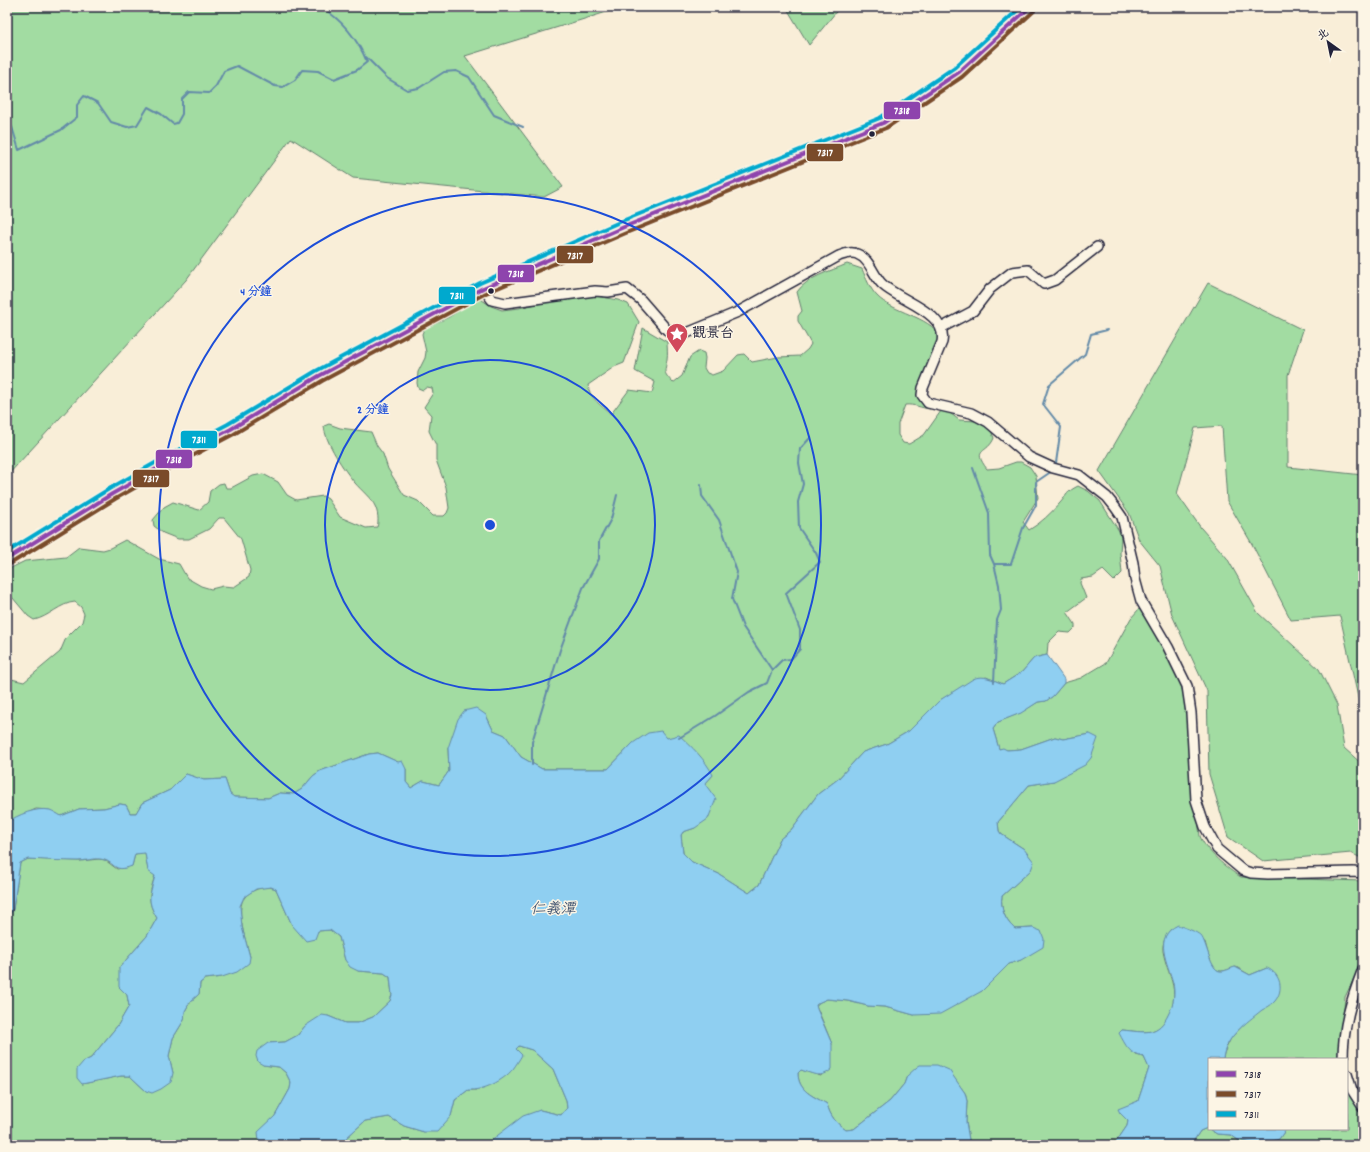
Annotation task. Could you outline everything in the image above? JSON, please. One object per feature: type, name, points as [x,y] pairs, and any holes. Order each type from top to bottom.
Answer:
[{"type":"main road","points":[[7,559],[112,494],[231,429],[319,376],[483,288],[624,227],[883,123],[959,72],[1030,7]]},
{"type":"street","points":[[941,328],[973,311],[990,289],[1012,272],[1028,270],[1044,284],[1055,280],[1098,247]]},
{"type":"street","points":[[483,288],[492,300],[505,303],[595,291],[608,292],[627,289],[641,300],[667,330],[682,335],[738,312],[839,256],[848,253],[856,253],[866,259],[882,284],[934,318],[941,328],[943,336],[942,342],[923,388],[922,395],[928,403],[972,413],[988,422],[1029,457],[1053,468],[1079,475],[1107,497],[1122,517],[1134,579],[1141,601],[1168,647],[1187,686],[1191,713],[1196,800],[1205,827],[1217,849],[1242,870],[1251,873],[1363,872]]},
{"type":"street","points":[[1342,1058],[1345,1025],[1354,993],[1363,969]]},
{"type":"street","points":[[1348,1077],[1352,1090],[1363,1107]]},
{"type":"green space","points":[[7,7],[623,7],[465,56],[563,187],[544,197],[353,178],[291,138],[186,280],[7,476]]},
{"type":"green space","points":[[786,7],[840,7],[809,45]]},
{"type":"green space","points":[[847,264],[862,269],[872,290],[884,302],[928,324],[939,335],[930,371],[920,391],[930,409],[905,405],[898,424],[898,435],[903,443],[909,444],[924,435],[941,411],[946,410],[959,420],[976,421],[988,424],[994,438],[988,447],[982,452],[980,458],[987,469],[999,468],[1016,462],[1021,462],[1030,467],[1036,476],[1038,498],[1023,522],[1029,530],[1046,518],[1069,492],[1078,486],[1088,491],[1100,501],[1119,531],[1121,538],[1120,553],[1122,573],[1114,581],[1103,570],[1093,577],[1081,579],[1080,583],[1086,598],[1067,612],[1075,624],[1075,628],[1070,633],[1059,632],[1048,643],[1047,655],[1034,658],[1022,672],[1003,684],[986,677],[940,700],[909,731],[887,744],[863,752],[838,779],[818,794],[791,830],[780,839],[759,885],[749,893],[719,874],[692,862],[683,853],[681,835],[683,832],[695,828],[705,784],[713,775],[667,738],[633,743],[608,769],[542,769],[521,757],[505,735],[493,730],[486,715],[448,748],[449,771],[439,785],[423,781],[411,788],[406,782],[406,769],[398,762],[378,753],[369,754],[320,771],[313,776],[302,789],[294,794],[280,793],[268,798],[234,797],[230,794],[225,779],[203,780],[186,774],[170,790],[142,803],[136,813],[130,813],[126,805],[120,804],[104,808],[79,809],[61,816],[49,810],[36,809],[7,822],[7,678],[24,682],[60,652],[66,638],[82,622],[84,614],[81,607],[75,602],[64,605],[45,616],[34,620],[28,616],[7,591],[7,573],[11,568],[25,561],[66,557],[79,547],[103,550],[125,540],[159,559],[179,564],[187,578],[201,586],[211,589],[223,586],[234,587],[249,577],[250,570],[241,539],[224,518],[219,518],[209,529],[189,539],[178,539],[163,533],[154,526],[153,520],[164,507],[173,502],[199,510],[208,502],[210,491],[219,484],[224,483],[226,488],[231,488],[253,476],[263,474],[278,482],[287,495],[296,500],[323,496],[328,499],[340,517],[366,528],[377,527],[378,522],[376,508],[369,497],[351,477],[331,448],[324,426],[329,424],[340,428],[371,432],[377,446],[383,454],[388,469],[404,495],[418,501],[433,516],[444,516],[449,508],[446,487],[436,460],[436,445],[429,431],[431,415],[424,407],[433,393],[432,388],[427,387],[423,390],[418,388],[417,383],[418,372],[425,358],[426,352],[422,334],[424,329],[449,317],[479,298],[491,306],[502,310],[519,308],[563,298],[591,295],[618,300],[628,304],[639,322],[624,363],[614,367],[588,385],[593,398],[611,414],[629,390],[652,393],[655,382],[635,371],[643,328],[667,342],[665,372],[673,383],[682,376],[690,357],[699,351],[704,353],[704,368],[707,373],[712,375],[723,371],[738,355],[744,354],[752,362],[778,357],[800,356],[811,344],[798,321],[798,316],[802,311],[797,292],[813,278]]},
{"type":"green space","points":[[1208,283],[1303,330],[1288,375],[1288,467],[1363,475],[1363,707],[1361,711],[1340,616],[1291,620],[1252,544],[1227,501],[1222,426],[1195,428],[1177,494],[1201,528],[1227,558],[1258,613],[1319,669],[1337,705],[1344,748],[1363,765],[1363,859],[1351,853],[1263,861],[1228,837],[1209,774],[1207,691],[1172,615],[1160,566],[1139,540],[1129,513],[1099,471]]},
{"type":"green space","points":[[1139,609],[1144,611],[1178,676],[1185,700],[1200,836],[1212,853],[1230,870],[1241,877],[1363,881],[1363,964],[1359,968],[1345,997],[1341,1042],[1343,1058],[1223,1058],[1231,1038],[1243,1025],[1267,968],[1250,975],[1236,967],[1219,971],[1212,963],[1205,942],[1171,929],[1163,945],[1163,951],[1172,982],[1174,997],[1169,1014],[1165,1021],[1155,1030],[1144,1032],[1122,1030],[1136,1055],[1144,1057],[1149,1068],[1138,1101],[1120,1113],[1128,1121],[1127,1126],[1114,1145],[967,1145],[969,1140],[966,1122],[967,1101],[965,1093],[949,1071],[907,1076],[904,1084],[890,1101],[854,1129],[846,1130],[834,1119],[827,1104],[803,1089],[799,1079],[798,1073],[801,1070],[821,1076],[832,1044],[816,1005],[827,999],[848,1001],[868,1006],[885,1007],[914,1015],[982,991],[1009,964],[1021,960],[1033,928],[1015,929],[1011,926],[1003,910],[1002,896],[1031,870],[1024,849],[1001,834],[999,831],[998,822],[1029,785],[1054,781],[1090,734],[1063,739],[1055,737],[1021,749],[1007,750],[999,749],[993,729],[998,722],[1020,713],[1038,702],[1046,701],[1053,696],[1064,683],[1081,678],[1106,663],[1131,618]]},
{"type":"green space","points":[[145,852],[148,870],[155,875],[150,902],[157,918],[147,936],[119,968],[129,1006],[118,1025],[91,1058],[83,1062],[82,1084],[121,1076],[130,1076],[146,1091],[173,1073],[169,1056],[173,1038],[184,1020],[185,1011],[190,1002],[199,994],[200,983],[205,979],[222,977],[250,957],[242,926],[242,902],[251,892],[260,888],[268,887],[276,889],[292,925],[318,931],[330,930],[339,937],[345,960],[358,971],[384,973],[390,977],[392,995],[390,1001],[373,1017],[358,1023],[345,1023],[328,1016],[305,1026],[298,1035],[285,1042],[268,1043],[263,1065],[279,1067],[286,1073],[291,1083],[290,1089],[275,1116],[259,1132],[259,1141],[257,1145],[7,1145],[7,920],[13,909],[20,863],[28,859],[80,861],[99,859],[105,860],[117,869],[132,866],[135,854]]},
{"type":"green space","points":[[519,1046],[532,1050],[553,1069],[566,1100],[567,1108],[561,1115],[540,1110],[485,1145],[342,1145],[346,1138],[365,1121],[389,1117],[404,1126],[424,1132],[451,1116],[455,1100],[468,1090],[476,1090]]},
{"type":"green space","points":[[1348,1089],[1354,1103],[1363,1111],[1363,1145],[1264,1145],[1279,1139],[1285,1130],[1348,1130]]},
{"type":"green space","points":[[1207,1128],[1208,1130],[1217,1134],[1231,1135],[1238,1140],[1261,1145],[1191,1145],[1200,1131]]},
{"type":"water","name":"仁義潭","points":[[1047,655],[1064,679],[1064,683],[1053,696],[1046,701],[1038,702],[1021,713],[998,722],[993,729],[999,749],[1003,748],[1007,750],[1021,749],[1055,737],[1063,739],[1090,734],[1098,738],[1091,758],[1085,765],[1054,781],[1029,785],[998,822],[999,831],[1001,834],[1024,849],[1034,862],[1031,870],[1002,896],[1004,914],[1008,922],[1015,929],[1033,928],[1041,931],[1044,939],[1043,947],[1021,960],[1009,964],[982,991],[940,1014],[914,1015],[885,1007],[868,1006],[848,1001],[827,999],[820,1002],[816,1005],[832,1044],[832,1069],[821,1075],[801,1070],[798,1073],[803,1089],[827,1104],[834,1119],[846,1130],[854,1129],[890,1101],[904,1084],[907,1076],[920,1065],[937,1065],[949,1070],[965,1093],[967,1101],[966,1122],[969,1140],[967,1145],[485,1145],[523,1116],[540,1110],[561,1115],[567,1108],[566,1100],[553,1069],[532,1050],[519,1046],[516,1049],[522,1055],[513,1069],[498,1081],[480,1089],[468,1090],[455,1100],[451,1116],[437,1132],[424,1132],[404,1126],[389,1117],[365,1121],[346,1138],[342,1145],[257,1145],[259,1141],[258,1132],[275,1116],[290,1089],[291,1083],[286,1073],[279,1067],[263,1065],[258,1062],[256,1056],[257,1051],[268,1043],[285,1042],[298,1035],[305,1026],[322,1015],[345,1023],[358,1023],[373,1017],[390,1001],[392,995],[390,977],[384,973],[358,971],[350,967],[345,960],[339,937],[330,930],[318,931],[315,939],[306,941],[292,925],[276,889],[271,887],[256,889],[244,897],[240,906],[242,927],[250,957],[249,963],[237,972],[222,977],[205,979],[200,983],[199,994],[190,1002],[185,1011],[184,1020],[173,1038],[169,1056],[173,1073],[171,1082],[152,1093],[146,1091],[130,1076],[121,1076],[82,1084],[77,1078],[77,1069],[83,1062],[91,1058],[118,1025],[129,1006],[127,995],[119,987],[119,968],[147,936],[157,918],[150,902],[155,876],[148,871],[145,853],[135,854],[132,866],[121,869],[105,860],[100,859],[60,861],[28,859],[20,863],[13,909],[7,920],[7,822],[27,812],[45,809],[51,810],[61,816],[79,809],[104,808],[120,804],[126,805],[130,813],[136,813],[142,803],[170,790],[186,774],[204,780],[225,779],[230,794],[234,797],[268,798],[280,793],[294,794],[302,789],[313,776],[320,771],[369,754],[378,753],[398,762],[402,761],[406,769],[406,782],[411,788],[423,781],[439,785],[449,771],[448,748],[458,719],[464,711],[476,708],[486,715],[493,730],[505,735],[521,757],[542,769],[608,769],[633,743],[648,733],[661,731],[667,738],[679,735],[698,754],[710,769],[713,775],[705,784],[716,799],[708,819],[695,828],[683,832],[681,835],[683,853],[692,862],[719,874],[749,893],[759,885],[780,839],[791,830],[818,794],[838,779],[863,752],[887,744],[909,731],[940,700],[973,679],[984,677],[1003,684],[1022,672],[1034,658]]},
{"type":"water","points":[[1178,925],[1199,934],[1203,939],[1211,961],[1220,971],[1235,967],[1250,975],[1267,968],[1278,978],[1280,983],[1280,992],[1278,997],[1271,1005],[1262,1010],[1237,1031],[1228,1044],[1223,1058],[1208,1058],[1208,1129],[1200,1131],[1191,1145],[1114,1145],[1127,1126],[1128,1121],[1118,1109],[1138,1101],[1149,1068],[1144,1057],[1131,1052],[1119,1033],[1122,1030],[1144,1032],[1155,1029],[1165,1021],[1171,1009],[1174,998],[1174,990],[1164,951],[1166,936],[1170,930]]},
{"type":"water","points":[[1210,1130],[1285,1130],[1279,1139],[1261,1145],[1238,1140],[1231,1135],[1217,1134]]},
{"type":"waterway","points":[[7,121],[12,127],[19,150],[61,130],[77,117],[77,105],[84,96],[98,103],[111,122],[127,127],[137,125],[148,107],[161,114],[173,124],[177,123],[182,114],[182,99],[189,92],[209,93],[216,86],[224,71],[237,66],[275,86],[283,87],[295,80],[302,70],[318,71],[334,79],[357,70],[367,62],[359,46],[342,24],[321,7]]},
{"type":"waterway","points":[[366,57],[387,78],[407,90],[419,88],[444,72],[456,71],[469,77],[494,115],[523,127]]},
{"type":"waterway","points":[[1056,463],[1061,427],[1043,404],[1049,385],[1085,354],[1091,334],[1107,330]]},
{"type":"waterway","points":[[772,670],[782,660],[791,659],[800,649],[800,630],[786,593],[820,562],[816,553],[799,528],[798,502],[803,484],[799,463],[800,449],[811,437]]},
{"type":"waterway","points":[[973,468],[989,513],[990,555],[994,564]]},
{"type":"waterway","points":[[994,682],[997,620],[1001,610],[999,585],[994,564],[1011,564],[1023,528],[1036,505],[1036,482],[1052,471]]},
{"type":"waterway","points":[[679,738],[715,716],[749,692],[767,683],[772,670],[743,627],[732,599],[737,572],[719,520],[702,496],[701,485]]},
{"type":"waterway","points":[[532,765],[532,742],[560,650],[583,588],[599,559],[599,541],[611,519],[617,495]]},
{"type":"waterway","points":[[1361,729],[1363,736]]},
{"type":"transit line","name":"7311","points":[[7,552],[109,489],[228,424],[316,371],[480,283],[622,221],[880,118],[955,67],[1021,7]]},
{"type":"transit line","name":"7318","points":[[7,559],[112,494],[231,429],[319,376],[483,288],[624,227],[883,123],[959,72],[1030,7]]},
{"type":"transit line","name":"7317","points":[[10,564],[115,499],[234,434],[322,381],[486,293],[626,233],[886,128],[962,77],[1034,11]]},
{"type":"place","name":"觀景台","points":[[677,354]]}]
